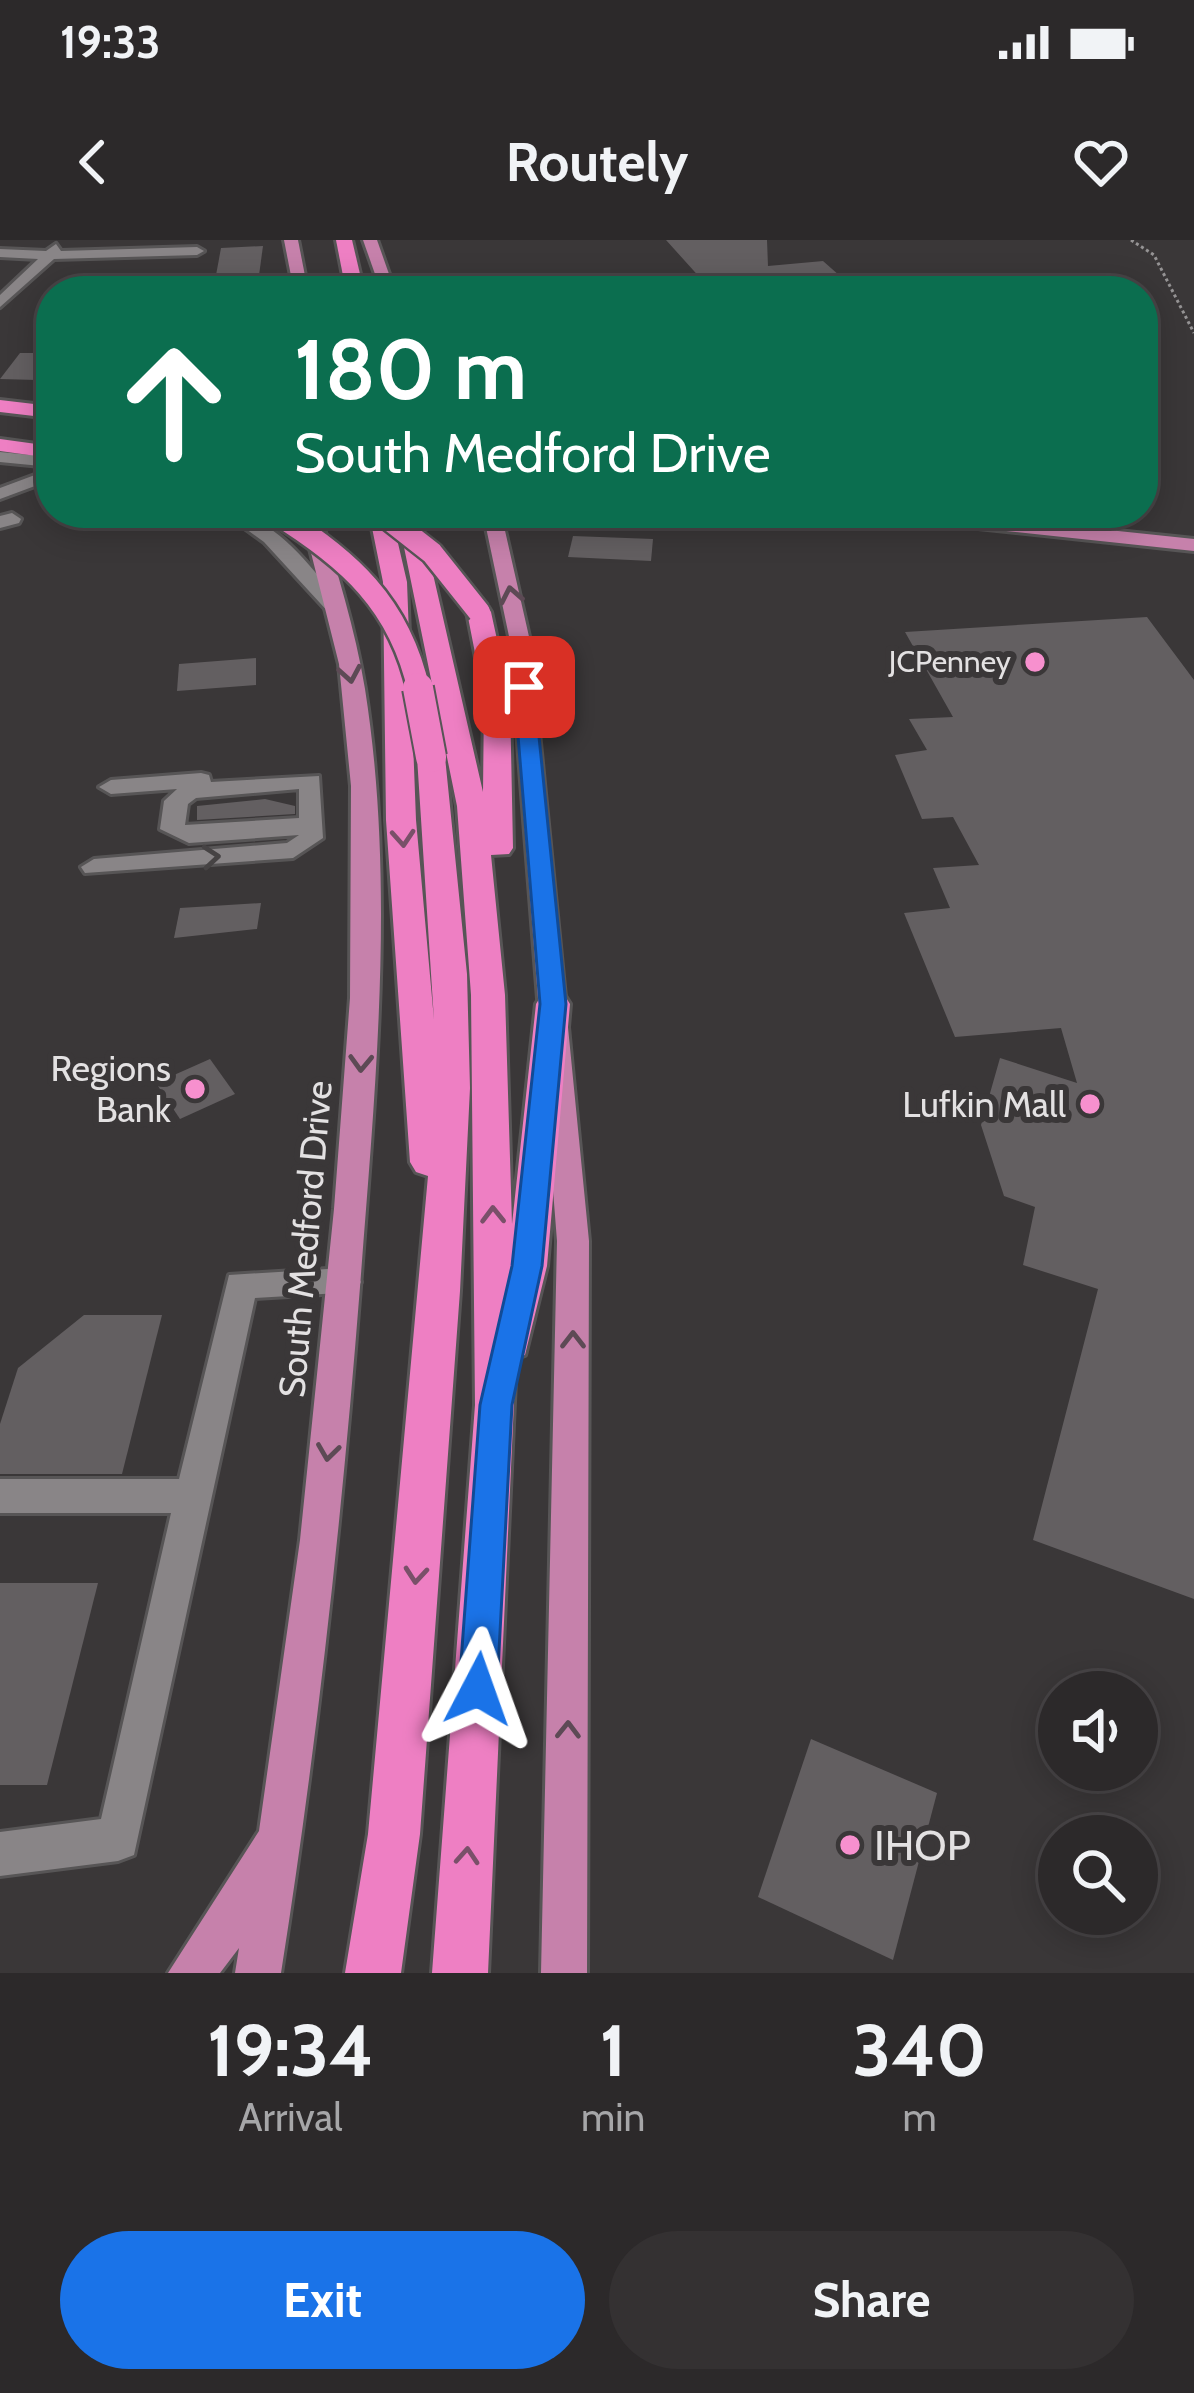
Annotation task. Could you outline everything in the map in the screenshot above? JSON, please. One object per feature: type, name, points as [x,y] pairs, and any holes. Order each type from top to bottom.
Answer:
[{"type":"highway","points":[[344,240],[352,276]]},
{"type":"highway","points":[[0,406],[36,410]]},
{"type":"highway","points":[[0,418],[36,422]]},
{"type":"highway","points":[[0,430],[36,434]]},
{"type":"highway","points":[[2,453],[36,452]]},
{"type":"highway","points":[[297,528],[338,554],[370,584],[399,622],[416,662],[431,757],[451,974],[452,1088],[440,1291],[394,1834],[373,1973]]},
{"type":"highway","points":[[384,528],[395,582],[401,820],[440,1291]]},
{"type":"highway","points":[[400,528],[433,553],[479,612],[496,700],[498,854],[488,995]]},
{"type":"highway","points":[[411,528],[472,806],[488,995],[496,1405],[460,1973]]},
{"type":"highway","points":[[496,1405],[527,1266],[553,1004]]},
{"type":"main road","points":[[290,240],[298,276]]},
{"type":"main road","points":[[370,240],[383,276]]},
{"type":"main road","name":"South Medford Drive","points":[[264,1964],[332,1423],[361,1072],[367,871],[357,716],[338,611],[314,528]]},
{"type":"main road","points":[[497,528],[520,641],[573,1241],[564,1973]]},
{"type":"main road","points":[[1039,528],[1194,544]]},
{"type":"main road","points":[[191,1973],[225,1929],[278,1834]]},
{"type":"street","points":[[8,254],[29,240]]},
{"type":"street","points":[[0,303],[65,240]]},
{"type":"street","points":[[8,254],[197,251]]},
{"type":"street","points":[[2,453],[36,460]]},
{"type":"street","points":[[2,453],[18,467],[4,492]]},
{"type":"street","points":[[4,492],[36,480]]},
{"type":"street","points":[[256,528],[271,538],[338,611]]},
{"type":"street","points":[[94,867],[293,850],[310,838],[311,782],[300,772],[111,788]]},
{"type":"street","points":[[311,782],[190,791],[176,801],[172,829],[189,836],[311,824]]},
{"type":"street","points":[[150,862],[158,784]]},
{"type":"street","points":[[0,1854],[118,1839],[241,1285],[344,1282]]},
{"type":"street","points":[[0,1496],[194,1496]]},
{"type":"path","points":[[1131,240],[1154,255],[1194,333]]},
{"type":"building","points":[[666,240],[767,240],[768,266],[823,261],[840,276],[698,276]]},
{"type":"building","points":[[263,246],[259,276],[216,276],[221,248]]},
{"type":"building","points":[[20,353],[36,353],[36,380],[0,379]]},
{"type":"building","points":[[573,536],[653,539],[651,561],[568,557]]},
{"type":"building","name":"Lufkin Mall","points":[[1147,617],[1194,680],[1194,1599],[1033,1540],[1098,1289],[1023,1265],[1035,1207],[1004,1196],[981,1125],[1000,1058],[1077,1083],[1061,1028],[955,1037],[904,913],[950,908],[933,868],[979,865],[953,817],[922,819],[895,755],[927,750],[909,719],[953,717],[905,632]]},
{"type":"building","points":[[256,658],[256,685],[177,691],[179,664]]},
{"type":"building","points":[[265,799],[295,806],[295,814],[197,820],[197,806]]},
{"type":"building","points":[[261,903],[257,929],[174,938],[180,908]]},
{"type":"building","name":"Regions Bank","points":[[210,1059],[235,1094],[180,1119],[156,1083]]},
{"type":"building","points":[[84,1315],[162,1315],[122,1474],[0,1474],[0,1424],[18,1368]]},
{"type":"building","points":[[0,1583],[98,1583],[47,1785],[0,1785]]},
{"type":"building","name":"IHOP","points":[[811,1739],[937,1793],[893,1960],[758,1897]]},
{"type":"place","name":"JCPenney","points":[[1035,662]]},
{"type":"place","name":"Regions Bank","points":[[195,1089]]},
{"type":"place","name":"Lufkin Mall","points":[[1090,1104]]},
{"type":"place","name":"IHOP","points":[[850,1845]]},
{"type":"route","points":[[478,1689],[496,1405],[527,1266],[553,1004],[524,687]]}]
